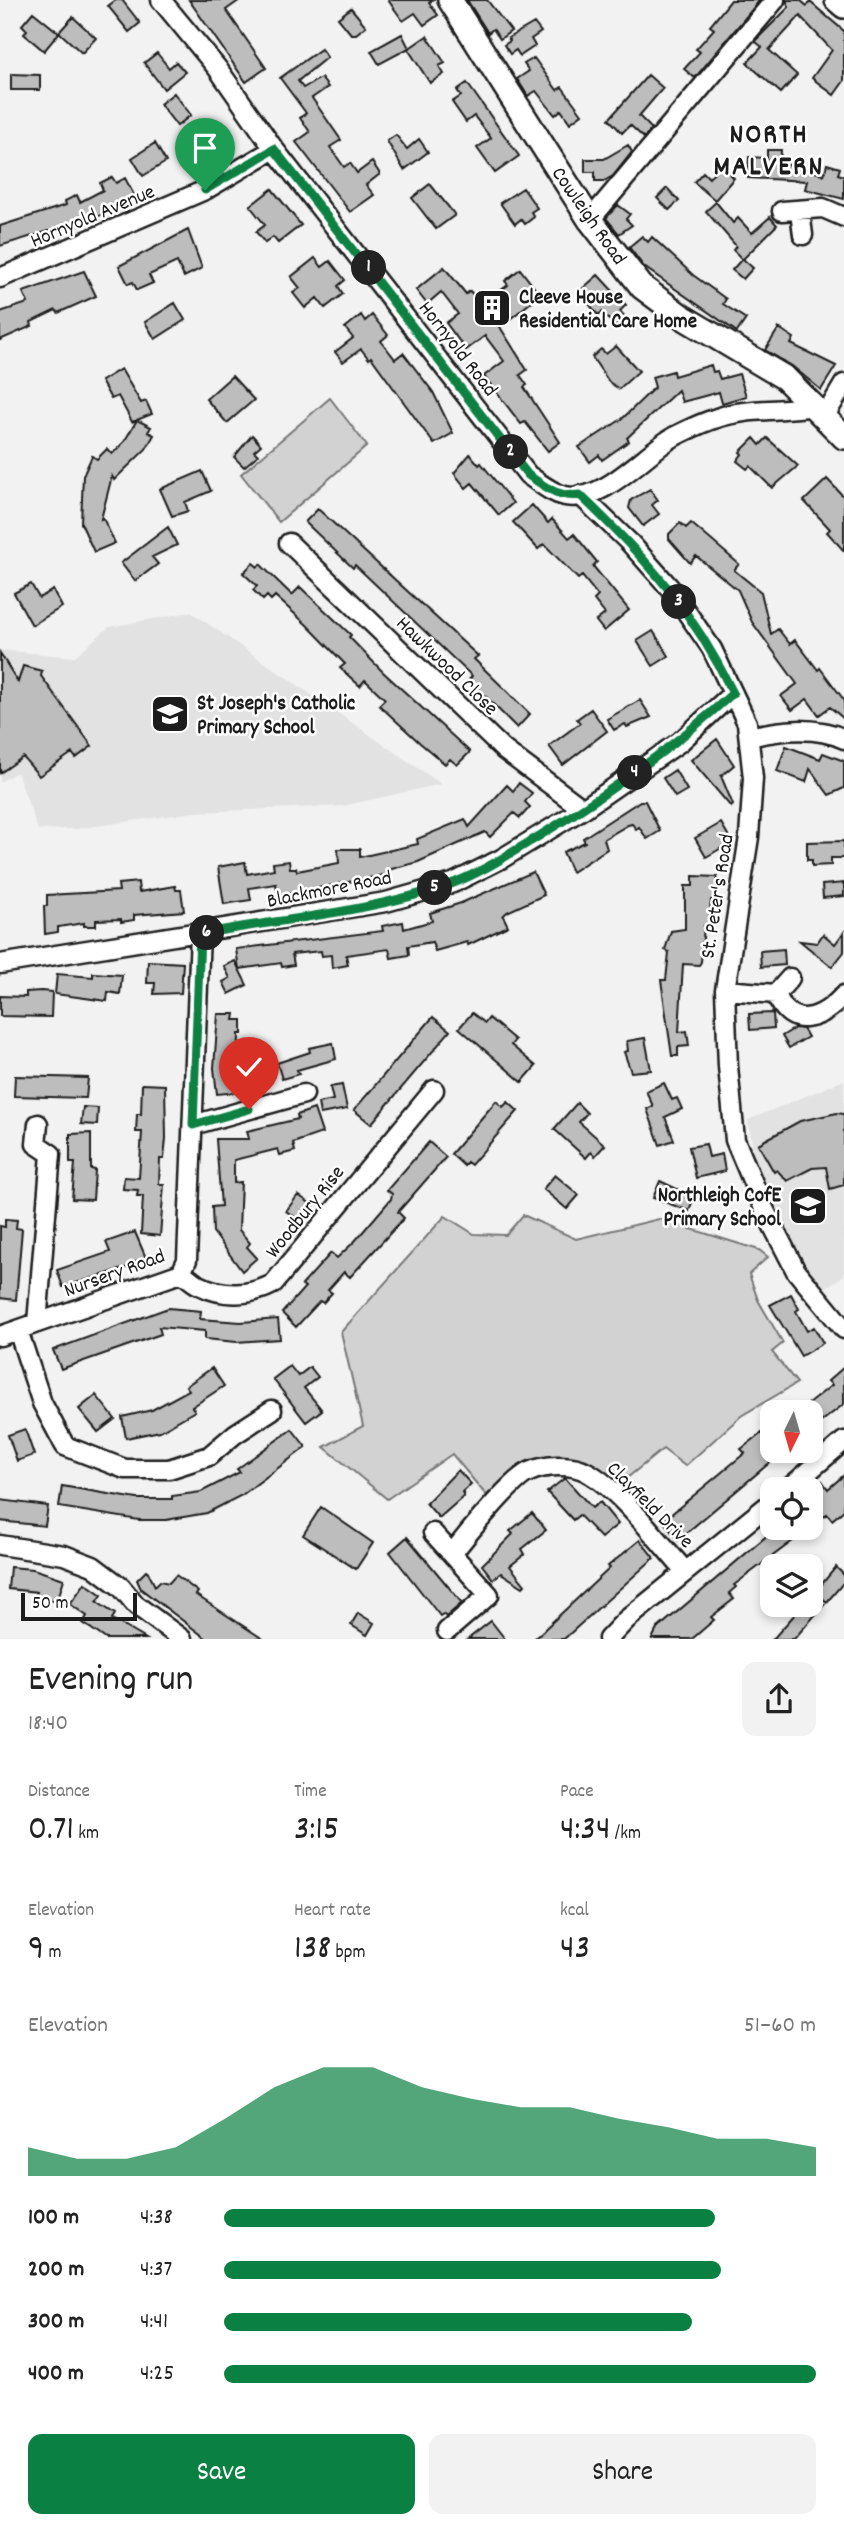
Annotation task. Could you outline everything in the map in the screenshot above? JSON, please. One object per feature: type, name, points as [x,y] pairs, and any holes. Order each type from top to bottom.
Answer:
[{"type":"main road","name":"Cowleigh Road","points":[[450,0],[590,220],[642,287],[681,316],[785,378],[844,437]]},
{"type":"main road","points":[[837,0],[844,6]]},
{"type":"street","name":"Hornyold Road","points":[[161,0],[218,69],[274,149],[528,475],[551,492],[568,497],[580,495]]},
{"type":"street","points":[[590,220],[775,0]]},
{"type":"street","name":"Hornyold Avenue","points":[[0,278],[205,190],[274,149]]},
{"type":"street","points":[[782,211],[800,212],[823,208],[844,217]]},
{"type":"street","points":[[800,212],[803,235]]},
{"type":"street","points":[[580,495],[614,482],[673,437],[714,419],[738,412],[819,411],[844,384]]},
{"type":"street","name":"St. Peter's Road","points":[[580,495],[631,544],[670,588],[712,649],[747,723],[753,778],[749,837],[725,990],[735,1140],[765,1210],[796,1271],[844,1329]]},
{"type":"street","name":"Hawkwood Close","points":[[289,543],[504,750],[583,809]]},
{"type":"street","name":"Blackmore Road","points":[[0,964],[386,902],[453,883],[501,859],[583,809],[680,742],[733,693]]},
{"type":"street","points":[[749,737],[777,730],[808,730],[844,739]]},
{"type":"street","name":"Nursery Road","points":[[0,1336],[181,1273],[187,1260],[200,934]]},
{"type":"street","points":[[776,994],[790,978]]},
{"type":"street","points":[[725,990],[776,994]]},
{"type":"street","points":[[776,994],[781,1006],[792,1014],[810,1019],[830,1010],[844,995]]},
{"type":"street","name":"Woodbury Rise","points":[[181,1273],[216,1292],[255,1294],[273,1284],[435,1090]]},
{"type":"street","points":[[193,1125],[304,1094]]},
{"type":"street","points":[[37,1324],[51,1154],[36,1144],[38,1124]]},
{"type":"street","points":[[18,1330],[42,1403],[65,1446],[125,1469],[169,1469],[209,1456],[235,1434],[272,1410]]},
{"type":"street","points":[[802,1477],[844,1441]]},
{"type":"street","name":"Clayfield Drive","points":[[452,1554],[485,1514],[527,1472],[559,1466],[586,1471],[623,1502],[685,1571]]},
{"type":"street","points":[[608,1639],[626,1620],[760,1512]]},
{"type":"street","points":[[433,1533],[489,1595],[447,1631]]},
{"type":"street","points":[[0,1545],[64,1555],[93,1566],[121,1587],[136,1605],[182,1639]]},
{"type":"shaded area","points":[[330,398],[367,446],[279,522],[241,474]]},
{"type":"shaded area","name":"St Joseph's Catholic Primary School","points":[[191,612],[441,784],[343,806],[196,812],[75,829],[38,830],[17,772],[0,782],[0,650],[74,657],[109,627]]},
{"type":"shaded area","name":"Northleigh CofE Primary School","points":[[844,1080],[844,1275],[821,1291],[758,1179],[748,1120]]},
{"type":"shaded area","points":[[523,1215],[576,1239],[659,1219],[759,1250],[768,1257],[749,1274],[758,1300],[783,1343],[772,1352],[797,1383],[768,1400],[760,1400],[760,1405],[741,1416],[685,1466],[663,1449],[617,1486],[577,1463],[549,1457],[523,1468],[486,1495],[452,1454],[387,1499],[324,1447],[363,1426],[341,1332],[445,1216],[474,1234],[506,1235]]},
{"type":"building","points":[[116,0],[122,0],[140,23],[129,32],[108,6]]},
{"type":"building","points":[[189,0],[240,0],[226,10],[266,68],[246,82]]},
{"type":"building","points":[[388,0],[433,0],[429,3],[438,15],[424,25],[415,13],[403,21]]},
{"type":"building","points":[[467,0],[487,0],[511,31],[500,39],[493,29],[488,33]]},
{"type":"building","points":[[731,0],[760,0],[695,78],[684,69],[700,52],[696,49],[714,29],[710,26]]},
{"type":"building","points":[[786,0],[800,0],[807,6],[810,2],[844,31],[844,81],[834,95],[812,78],[832,50],[800,16],[769,50],[797,75],[781,93],[747,63],[762,47],[755,41],[789,7]]},
{"type":"building","points":[[351,8],[366,26],[356,34],[351,34],[338,18]]},
{"type":"building","points":[[33,12],[59,33],[44,51],[24,34],[27,30],[22,25]]},
{"type":"building","points":[[73,17],[96,38],[82,53],[59,32]]},
{"type":"building","points":[[534,23],[541,32],[531,39],[535,46],[520,56],[516,50],[510,54],[504,45],[510,41],[508,38]]},
{"type":"building","points":[[402,34],[409,48],[379,64],[371,51]]},
{"type":"building","points":[[427,36],[445,63],[439,66],[444,74],[430,83],[408,49]]},
{"type":"building","points":[[321,49],[327,57],[298,81],[303,88],[321,78],[328,87],[312,98],[341,140],[330,147],[344,167],[350,163],[357,173],[372,162],[380,174],[366,185],[374,195],[350,212],[296,142],[310,132],[300,118],[306,113],[280,78]]},
{"type":"building","points":[[157,53],[169,68],[176,62],[185,72],[164,89],[144,63]]},
{"type":"building","points":[[534,58],[557,90],[562,87],[582,114],[570,123],[561,110],[555,115],[536,91],[528,96],[517,79],[529,71],[524,64]]},
{"type":"building","points":[[11,74],[40,75],[40,90],[11,90]]},
{"type":"building","points":[[648,75],[663,88],[639,116],[652,129],[644,138],[630,125],[622,133],[609,119]]},
{"type":"building","points":[[467,83],[519,156],[495,173],[477,148],[491,138],[474,116],[466,122],[452,102],[461,96],[457,90]]},
{"type":"building","points":[[174,93],[191,115],[177,126],[160,104]]},
{"type":"building","points":[[216,126],[229,142],[208,159],[195,143]]},
{"type":"building","points":[[396,135],[407,149],[419,139],[428,152],[404,170],[387,141]]},
{"type":"building","points":[[155,143],[166,162],[143,176],[132,158]]},
{"type":"building","points":[[628,145],[632,152],[613,176],[604,181],[595,181],[595,172],[585,172],[585,159],[604,159]]},
{"type":"building","points":[[767,150],[781,150],[780,164],[794,165],[824,175],[827,164],[840,168],[838,174],[844,176],[844,199],[805,189],[807,181],[748,178],[749,157],[767,158]]},
{"type":"building","points":[[720,165],[734,178],[715,200],[694,182],[703,172],[709,178]]},
{"type":"building","points":[[112,177],[116,183],[125,178],[134,195],[127,198],[129,201],[73,229],[65,226],[0,246],[0,226],[66,205],[65,201],[77,195],[80,202],[103,190],[100,183]]},
{"type":"building","points":[[430,184],[455,215],[436,229],[412,198]]},
{"type":"building","points":[[523,188],[537,208],[531,212],[534,217],[525,224],[521,219],[515,224],[500,203]]},
{"type":"building","points":[[667,188],[679,201],[669,210],[657,198]]},
{"type":"building","points":[[272,189],[301,225],[278,243],[273,237],[265,243],[256,232],[265,225],[250,206]]},
{"type":"building","points":[[716,202],[733,223],[738,218],[752,233],[770,217],[777,225],[743,259],[753,268],[743,279],[732,270],[742,259],[733,250],[736,246],[706,211]]},
{"type":"building","points":[[618,205],[630,214],[626,219],[632,225],[619,234],[606,218]]},
{"type":"building","points":[[188,230],[202,268],[184,277],[177,262],[149,275],[153,283],[137,290],[133,282],[128,284],[119,266]]},
{"type":"building","points":[[642,236],[648,242],[652,237],[693,275],[726,299],[723,304],[746,319],[737,332],[644,267],[629,247]]},
{"type":"building","points":[[315,258],[322,267],[330,261],[345,280],[338,286],[343,294],[325,308],[317,298],[305,308],[293,293],[300,288],[291,277]]},
{"type":"building","points":[[444,267],[466,294],[470,291],[481,305],[508,285],[505,281],[520,269],[540,295],[500,327],[527,370],[520,375],[527,385],[524,387],[560,442],[548,451],[525,422],[521,424],[484,376],[504,361],[485,336],[466,350],[446,323],[458,314],[441,292],[427,304],[416,290]]},
{"type":"building","points":[[84,271],[96,296],[58,313],[56,310],[31,322],[32,326],[0,340],[0,312],[28,303],[23,292]]},
{"type":"building","points":[[598,275],[626,305],[620,311],[625,317],[615,326],[602,312],[598,315],[589,304],[592,301],[581,290]]},
{"type":"building","points":[[175,303],[185,320],[155,339],[145,322]]},
{"type":"building","points":[[361,315],[365,321],[372,315],[388,335],[381,341],[395,359],[403,353],[433,392],[453,433],[434,444],[371,357],[369,359],[361,349],[343,362],[335,352],[353,338],[345,328]]},
{"type":"building","points":[[779,328],[794,338],[791,344],[836,366],[821,390],[792,366],[765,350]]},
{"type":"building","points":[[616,346],[639,371],[619,389],[609,382],[592,357],[601,349],[606,354]]},
{"type":"building","points":[[711,365],[713,372],[717,371],[720,379],[739,374],[746,396],[722,403],[719,392],[682,402],[678,390],[627,438],[629,441],[602,460],[599,455],[590,462],[579,447],[622,419],[655,387],[652,377],[673,371],[674,376]]},
{"type":"building","points":[[121,369],[141,403],[146,401],[152,414],[132,422],[118,396],[111,399],[101,381]]},
{"type":"building","points":[[232,376],[254,400],[227,423],[206,399]]},
{"type":"building","points":[[137,420],[151,427],[148,432],[154,435],[146,449],[114,480],[112,476],[101,519],[103,518],[115,543],[94,552],[81,523],[83,476],[92,456],[97,459],[107,449],[112,454],[124,442]]},
{"type":"building","points":[[252,435],[261,445],[254,451],[258,455],[244,467],[234,457]]},
{"type":"building","points":[[754,438],[760,445],[767,438],[798,466],[772,488],[750,466],[747,469],[737,461],[742,454],[740,452]]},
{"type":"building","points":[[470,454],[479,465],[481,463],[513,503],[499,515],[472,483],[466,488],[454,473]]},
{"type":"building","points":[[202,471],[211,491],[185,502],[188,511],[172,516],[160,489]]},
{"type":"building","points":[[827,479],[844,497],[844,551],[827,532],[830,529],[804,501]]},
{"type":"building","points":[[650,489],[658,500],[652,505],[659,514],[643,526],[629,508],[631,500]]},
{"type":"building","points":[[532,505],[548,523],[552,519],[569,538],[574,534],[597,562],[593,566],[629,610],[604,631],[596,621],[605,614],[594,600],[598,596],[582,576],[578,579],[544,544],[538,549],[513,522]]},
{"type":"building","points":[[318,509],[478,656],[474,659],[530,714],[517,728],[469,680],[472,676],[355,565],[353,568],[305,522]]},
{"type":"building","points":[[680,523],[686,528],[691,523],[739,564],[734,570],[761,592],[771,634],[778,629],[790,644],[795,640],[818,670],[820,668],[844,700],[844,719],[830,707],[819,715],[807,699],[792,710],[781,696],[797,684],[752,622],[738,590],[696,556],[690,563],[669,539],[669,534]]},
{"type":"building","points":[[168,527],[177,545],[152,557],[158,564],[135,581],[121,563]]},
{"type":"building","points":[[253,563],[258,567],[260,564],[292,595],[300,587],[351,635],[349,637],[383,672],[470,752],[457,765],[450,759],[445,764],[420,743],[379,705],[385,699],[365,680],[360,686],[340,668],[345,664],[307,625],[275,596],[271,600],[267,596],[263,600],[253,590],[257,586],[243,573]]},
{"type":"building","points":[[31,584],[39,598],[53,590],[62,607],[32,625],[14,593]]},
{"type":"building","points":[[653,631],[669,656],[653,666],[637,641]]},
{"type":"building","points":[[0,653],[18,682],[23,666],[42,671],[41,676],[92,746],[76,758],[72,753],[39,776],[23,757],[0,773]]},
{"type":"building","points":[[640,700],[651,717],[614,730],[607,719]]},
{"type":"building","points":[[591,709],[607,731],[563,765],[549,746],[580,723],[577,719]]},
{"type":"building","points":[[717,739],[734,765],[721,776],[733,805],[731,807],[691,760]]},
{"type":"building","points":[[786,746],[820,759],[823,753],[844,761],[844,788],[829,795],[810,769],[806,782],[777,771]]},
{"type":"building","points":[[675,770],[687,790],[675,797],[663,778]]},
{"type":"building","points":[[519,783],[532,793],[525,802],[530,807],[520,818],[514,813],[490,837],[485,832],[418,862],[388,870],[389,874],[278,896],[276,884],[249,888],[251,900],[224,904],[218,867],[245,862],[247,874],[274,869],[273,863],[289,861],[290,868],[296,868],[297,871],[339,863],[338,849],[360,849],[360,857],[418,844],[417,839],[465,819],[469,827],[507,785],[513,791]]},
{"type":"building","points":[[640,801],[645,801],[660,831],[647,839],[639,827],[636,829],[632,824],[628,825],[604,839],[607,849],[572,872],[563,852],[585,842],[583,838]]},
{"type":"building","points":[[721,823],[732,842],[706,857],[695,838]]},
{"type":"building","points":[[844,841],[844,858],[831,858],[831,865],[812,866],[812,860],[807,860],[807,842]]},
{"type":"building","points":[[533,872],[544,895],[507,912],[503,916],[508,926],[468,945],[467,942],[435,951],[432,942],[408,946],[409,955],[391,958],[389,949],[346,955],[348,965],[332,968],[331,955],[322,956],[321,951],[292,954],[294,965],[282,967],[281,963],[239,969],[236,949],[383,931],[382,926],[403,922],[404,929],[432,921],[430,913],[461,903]]},
{"type":"building","points":[[693,876],[717,877],[717,896],[711,900],[709,927],[704,926],[701,962],[699,965],[683,964],[679,1032],[687,1031],[689,1046],[678,1047],[678,1056],[672,1056],[661,980],[666,980],[669,952],[665,950],[671,931],[685,929],[685,886],[693,886]]},
{"type":"building","points":[[138,882],[139,892],[175,886],[176,890],[181,890],[184,911],[134,915],[134,920],[121,922],[121,919],[96,920],[96,926],[84,926],[84,923],[58,927],[58,932],[45,934],[44,906],[47,906],[47,895],[119,891],[118,884]]},
{"type":"building","points":[[844,883],[844,896],[823,898],[822,885]]},
{"type":"building","points":[[844,932],[844,952],[832,967],[800,941],[817,943],[823,934],[835,944]]},
{"type":"building","points":[[784,949],[785,965],[761,967],[760,951]]},
{"type":"building","points":[[148,961],[183,963],[181,993],[154,994],[155,983],[147,983]]},
{"type":"building","points":[[235,961],[247,985],[229,994],[223,982],[230,978],[224,966]]},
{"type":"building","points":[[93,973],[122,975],[120,994],[108,992],[107,1001],[55,994],[57,974],[93,977]]},
{"type":"building","points":[[26,992],[52,992],[51,1017],[0,1016],[0,996],[26,997]]},
{"type":"building","points":[[472,1013],[485,1023],[489,1018],[515,1040],[511,1045],[536,1066],[522,1082],[459,1028]]},
{"type":"building","points":[[773,1013],[774,1028],[750,1030],[749,1014]]},
{"type":"building","points":[[218,1014],[235,1014],[234,1020],[242,1020],[238,1076],[247,1075],[249,1091],[217,1094],[214,1068]]},
{"type":"building","points":[[433,1017],[450,1031],[371,1124],[354,1110]]},
{"type":"building","points":[[795,1028],[803,1029],[808,1037],[789,1048],[782,1036]]},
{"type":"building","points":[[645,1038],[651,1070],[631,1072],[624,1052],[628,1051],[627,1041]]},
{"type":"building","points":[[333,1043],[336,1059],[297,1070],[299,1074],[282,1079],[277,1063],[310,1052],[309,1048]]},
{"type":"building","points":[[15,1076],[88,1078],[86,1098],[14,1096]]},
{"type":"building","points":[[664,1083],[672,1100],[677,1098],[682,1109],[665,1117],[674,1140],[660,1145],[647,1109],[653,1106],[646,1091]]},
{"type":"building","points":[[142,1084],[165,1085],[166,1138],[164,1159],[160,1159],[159,1184],[164,1184],[160,1236],[141,1234],[143,1196],[137,1196],[138,1190],[123,1189],[124,1177],[139,1178],[142,1132],[136,1132],[137,1114],[141,1114]]},
{"type":"building","points":[[342,1085],[347,1109],[320,1114],[318,1103],[333,1100],[330,1087]]},
{"type":"building","points":[[496,1101],[503,1107],[508,1102],[518,1111],[471,1165],[467,1162],[464,1166],[451,1154]]},
{"type":"building","points":[[577,1103],[587,1113],[579,1122],[605,1145],[595,1156],[591,1152],[586,1158],[554,1129]]},
{"type":"building","points":[[83,1107],[98,1108],[97,1125],[81,1124]]},
{"type":"building","points":[[314,1109],[322,1133],[293,1143],[295,1151],[280,1155],[278,1149],[234,1160],[234,1183],[241,1182],[239,1230],[250,1243],[247,1247],[257,1258],[242,1271],[213,1232],[212,1207],[221,1206],[216,1139],[249,1139],[247,1131],[298,1119],[297,1115]]},
{"type":"building","points":[[844,1114],[844,1185],[830,1189],[826,1167],[812,1168],[787,1181],[777,1170],[774,1172],[758,1144],[800,1121]]},
{"type":"building","points":[[91,1133],[91,1169],[95,1170],[93,1200],[72,1199],[75,1163],[70,1163],[70,1134]]},
{"type":"building","points":[[429,1142],[446,1157],[398,1212],[404,1218],[350,1277],[344,1272],[328,1290],[332,1293],[323,1303],[320,1301],[296,1327],[282,1313],[305,1287],[302,1285],[331,1253],[337,1258],[355,1241],[391,1199],[392,1194],[387,1190]]},
{"type":"building","points":[[706,1144],[709,1157],[722,1154],[725,1171],[696,1178],[689,1147]]},
{"type":"building","points":[[555,1175],[579,1195],[567,1209],[543,1189]]},
{"type":"building","points":[[660,1181],[694,1197],[689,1211],[653,1198]]},
{"type":"building","points":[[298,1195],[314,1206],[302,1222],[286,1211]]},
{"type":"building","points":[[5,1219],[17,1220],[16,1228],[22,1229],[16,1300],[0,1298],[0,1226],[5,1227]]},
{"type":"building","points":[[135,1232],[146,1258],[135,1262],[136,1265],[63,1287],[57,1270],[110,1252],[106,1242]]},
{"type":"building","points":[[791,1294],[799,1309],[796,1311],[807,1331],[814,1327],[823,1343],[801,1356],[770,1305]]},
{"type":"building","points":[[168,1308],[201,1311],[200,1319],[241,1322],[278,1319],[280,1339],[237,1342],[205,1339],[205,1331],[159,1327],[161,1334],[61,1369],[53,1350]]},
{"type":"building","points":[[290,1366],[298,1376],[310,1367],[318,1377],[304,1388],[322,1410],[306,1422],[273,1379]]},
{"type":"building","points":[[844,1367],[844,1404],[823,1420],[823,1400],[813,1400],[832,1385],[828,1381]]},
{"type":"building","points":[[212,1368],[224,1386],[192,1407],[195,1411],[160,1431],[126,1438],[122,1417],[152,1410],[189,1390],[186,1386]]},
{"type":"building","points":[[96,1395],[115,1419],[98,1432],[79,1409]]},
{"type":"building","points":[[25,1429],[34,1455],[17,1461],[8,1435]]},
{"type":"building","points":[[292,1429],[306,1447],[242,1495],[207,1513],[166,1520],[139,1520],[59,1507],[62,1486],[137,1499],[172,1499],[172,1496],[201,1492],[240,1472],[237,1469]]},
{"type":"building","points":[[760,1435],[760,1463],[769,1463],[678,1540],[663,1521],[745,1453],[741,1449]]},
{"type":"building","points":[[458,1470],[471,1484],[462,1492],[464,1496],[439,1518],[426,1503]]},
{"type":"building","points":[[844,1475],[844,1510],[832,1520],[827,1514],[823,1517],[823,1482],[828,1489]]},
{"type":"building","points":[[565,1478],[592,1508],[600,1502],[618,1524],[601,1538],[579,1515],[573,1520],[547,1492]]},
{"type":"building","points":[[0,1500],[48,1506],[45,1526],[0,1521]]},
{"type":"building","points":[[321,1507],[373,1543],[356,1569],[303,1535]]},
{"type":"building","points":[[532,1513],[546,1530],[522,1549],[525,1554],[510,1566],[525,1585],[523,1587],[501,1573],[493,1579],[482,1565],[513,1534],[510,1531]]},
{"type":"building","points":[[407,1537],[462,1603],[446,1617],[443,1614],[440,1616],[390,1552]]},
{"type":"building","points":[[640,1540],[654,1558],[564,1639],[534,1639],[610,1568],[608,1566]]},
{"type":"building","points":[[762,1540],[794,1540],[775,1554],[760,1554],[760,1566],[734,1585],[736,1587],[729,1593],[734,1599],[711,1617],[714,1620],[692,1639],[652,1639],[657,1629]]},
{"type":"building","points":[[10,1567],[33,1569],[64,1579],[57,1602],[36,1596],[37,1592],[8,1589]]},
{"type":"building","points":[[836,1567],[844,1575],[844,1582],[827,1602],[823,1599],[823,1582]]},
{"type":"building","points":[[147,1570],[155,1586],[160,1581],[169,1583],[176,1575],[198,1592],[196,1595],[263,1639],[207,1639],[141,1589],[137,1580]]},
{"type":"building","points":[[85,1583],[102,1595],[97,1602],[115,1614],[112,1619],[146,1639],[106,1639],[83,1623],[87,1616],[70,1604]]},
{"type":"building","points":[[358,1613],[374,1623],[367,1635],[351,1625]]},
{"type":"building","points":[[792,1617],[813,1617],[794,1639],[773,1639]]},
{"type":"building","points":[[491,1621],[505,1639],[468,1639]]},
{"type":"place","name":"Cleeve House Residential Care Home","points":[[492,308]]},
{"type":"place","name":"St Joseph's Catholic Primary School","points":[[170,714]]},
{"type":"place","name":"Northleigh CofE Primary School","points":[[808,1206]]},
{"type":"district","name":"NORTH MALVERN","points":[[769,148]]},
{"type":"route","points":[[205,190],[274,149],[528,475],[551,492],[568,497],[580,495],[631,544],[670,588],[712,649],[733,693],[680,742],[583,809],[501,859],[453,883],[386,902],[200,934],[193,1125],[249,1109]]}]
